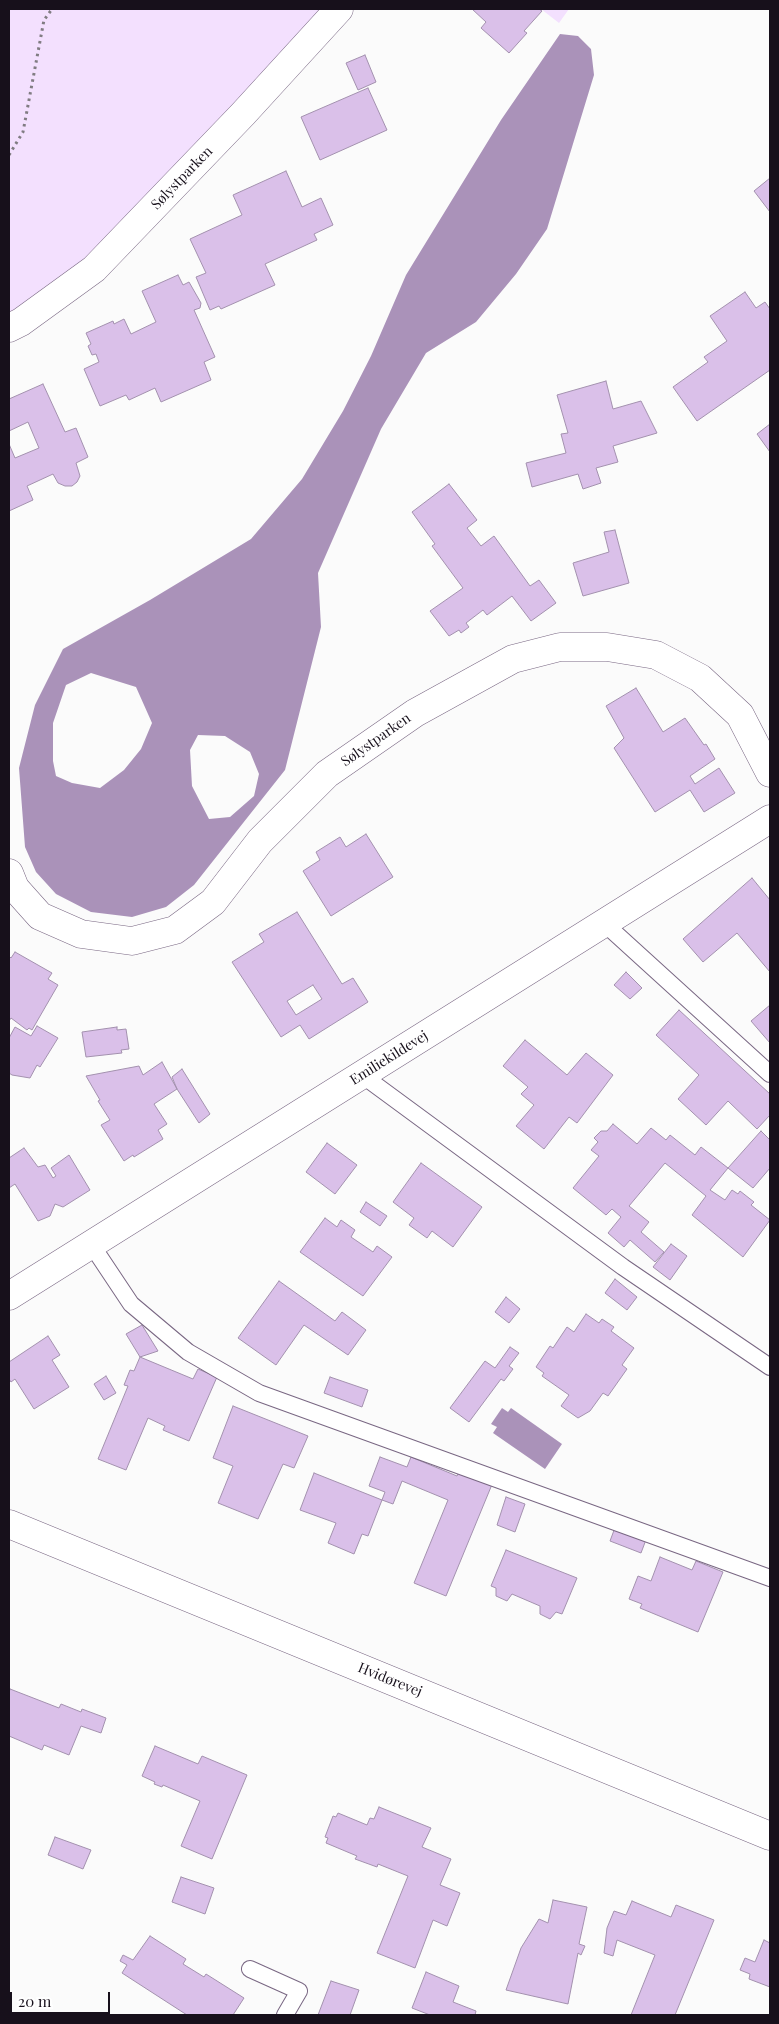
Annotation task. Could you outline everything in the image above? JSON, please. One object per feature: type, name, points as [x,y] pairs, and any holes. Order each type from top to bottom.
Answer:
[{"type":"street","name":"Sølystparken","points":[[9,328],[21,322],[94,269],[243,114],[339,9]]},
{"type":"street","name":"Sølystparken","points":[[9,873],[14,888],[40,916],[81,934],[132,941],[175,930],[213,902],[260,841],[327,774],[415,713],[513,659],[560,648],[607,646],[656,655],[700,678],[740,715],[770,773]]},
{"type":"street","name":"Emiliekildevej","points":[[9,1296],[770,819]]},
{"type":"street","name":"Hvidørevej","points":[[9,1524],[770,1836]]},
{"type":"lane","points":[[604,923],[770,1074]]},
{"type":"lane","points":[[362,1075],[623,1266],[770,1367]]},
{"type":"lane","points":[[91,1244],[131,1304],[188,1352],[259,1393],[770,1578]]},
{"type":"lane","points":[[250,1969],[300,1991],[284,2015]]},
{"type":"path","points":[[9,155],[23,132],[44,20],[52,9]]},
{"type":"shaded area","points":[[9,9],[328,9],[86,261],[9,315]]},
{"type":"shaded area","points":[[541,9],[569,9],[559,23]]},
{"type":"shaded area","points":[[560,34],[578,36],[591,49],[594,75],[547,229],[516,274],[476,322],[426,353],[381,429],[318,573],[321,627],[285,770],[194,885],[166,907],[132,917],[91,912],[56,894],[36,872],[25,847],[19,768],[35,705],[63,649],[150,600],[251,539],[302,479],[343,411],[371,356],[406,275],[501,120]],"holes":[[[91,673],[136,687],[152,723],[141,749],[124,770],[100,788],[72,783],[56,776],[53,761],[53,723],[66,685]],[[198,735],[225,736],[250,752],[259,774],[254,796],[230,817],[209,819],[192,786],[190,750]]]},
{"type":"shaded area","points":[[502,1408],[508,1412],[511,1408],[562,1444],[545,1469],[493,1433],[497,1427],[491,1424]]},
{"type":"building","points":[[472,9],[539,9],[542,11],[524,31],[527,33],[509,53],[481,28],[486,22]]},
{"type":"building","points":[[365,55],[376,82],[358,90],[346,63]]},
{"type":"building","points":[[368,88],[387,130],[320,160],[301,117]]},
{"type":"building","points":[[286,171],[302,207],[321,198],[333,225],[314,234],[317,240],[265,264],[275,285],[221,309],[219,306],[210,310],[196,277],[206,273],[190,239],[242,215],[233,195]]},
{"type":"building","points":[[770,178],[770,212],[754,191]]},
{"type":"building","points":[[178,275],[183,285],[189,282],[201,303],[200,308],[194,310],[215,357],[204,362],[211,380],[161,402],[155,388],[129,400],[126,395],[100,406],[84,369],[99,362],[96,354],[92,355],[88,346],[91,344],[86,333],[113,321],[114,324],[124,319],[131,334],[156,322],[142,291]]},
{"type":"building","points":[[745,292],[756,308],[765,302],[770,309],[770,370],[697,421],[673,387],[708,362],[704,357],[727,341],[710,316]]},
{"type":"building","points":[[606,381],[613,409],[641,401],[657,433],[613,446],[618,462],[596,468],[601,483],[583,489],[578,474],[532,487],[526,463],[566,453],[561,434],[568,433],[557,395]]},
{"type":"building","points":[[43,384],[65,432],[76,428],[88,457],[76,463],[80,476],[72,486],[58,483],[53,474],[27,486],[33,500],[9,511],[9,444],[15,458],[39,448],[28,422],[9,431],[9,399]]},
{"type":"building","points":[[770,424],[770,452],[757,434]]},
{"type":"building","points":[[449,484],[477,520],[467,528],[481,546],[494,536],[530,586],[539,580],[556,603],[531,621],[512,596],[487,615],[483,610],[466,623],[469,627],[461,633],[459,630],[449,636],[430,611],[463,588],[432,546],[435,544],[412,512]]},
{"type":"building","points":[[615,530],[629,583],[583,596],[573,563],[609,552],[604,532]]},
{"type":"building","points":[[636,688],[663,732],[685,718],[704,745],[706,744],[715,759],[690,776],[695,784],[719,768],[735,793],[704,812],[690,790],[655,812],[614,748],[624,738],[606,706]]},
{"type":"building","points":[[366,834],[393,877],[331,916],[303,871],[320,860],[316,852],[340,837],[346,847]]},
{"type":"building","points":[[752,878],[770,900],[770,972],[737,933],[703,962],[683,939]]},
{"type":"building","points":[[297,912],[342,984],[353,978],[368,1002],[309,1039],[300,1025],[281,1037],[232,962],[264,942],[259,934]],"holes":[[[313,985],[322,999],[296,1015],[287,1001]]]},
{"type":"building","points":[[15,952],[52,973],[48,979],[58,985],[32,1030],[29,1028],[27,1030],[11,1018],[9,1021],[9,956],[11,958]]},
{"type":"building","points":[[626,972],[642,988],[630,999],[614,985]]},
{"type":"building","points":[[770,1005],[770,1043],[751,1021]]},
{"type":"building","points":[[679,1010],[770,1094],[770,1115],[757,1129],[728,1101],[706,1125],[678,1099],[699,1075],[656,1035]]},
{"type":"building","points":[[37,1026],[58,1038],[40,1067],[37,1065],[30,1078],[12,1075],[9,1073],[9,1038],[15,1027],[31,1036]]},
{"type":"building","points":[[117,1027],[117,1030],[126,1029],[129,1049],[121,1050],[122,1053],[86,1057],[82,1032]]},
{"type":"building","points":[[525,1040],[567,1075],[586,1053],[613,1075],[577,1123],[569,1117],[544,1149],[516,1126],[534,1105],[521,1094],[528,1087],[503,1066]]},
{"type":"building","points":[[162,1062],[177,1089],[154,1104],[167,1124],[158,1130],[163,1139],[124,1161],[101,1125],[110,1120],[86,1076],[139,1066],[143,1075]]},
{"type":"building","points":[[182,1069],[210,1114],[199,1123],[177,1089],[172,1077]]},
{"type":"building","points":[[613,1124],[637,1144],[651,1128],[666,1140],[670,1135],[695,1155],[701,1147],[728,1168],[710,1190],[725,1200],[732,1190],[738,1194],[740,1191],[754,1202],[751,1205],[770,1220],[743,1257],[692,1215],[706,1196],[665,1163],[629,1206],[649,1222],[641,1232],[664,1252],[655,1262],[630,1240],[624,1247],[608,1233],[621,1217],[612,1209],[606,1215],[573,1188],[599,1156],[591,1150],[598,1142],[594,1138],[601,1131],[607,1131]]},
{"type":"building","points":[[761,1131],[770,1140],[770,1168],[753,1188],[728,1168]]},
{"type":"building","points":[[327,1143],[357,1165],[335,1194],[306,1172]]},
{"type":"building","points":[[24,1148],[38,1167],[45,1165],[53,1178],[56,1176],[51,1168],[69,1155],[90,1190],[63,1207],[55,1204],[50,1216],[38,1221],[15,1184],[9,1188],[9,1158]]},
{"type":"building","points":[[421,1163],[482,1207],[453,1247],[432,1231],[427,1238],[409,1225],[414,1218],[393,1202]]},
{"type":"building","points":[[366,1202],[387,1216],[380,1226],[360,1212]]},
{"type":"building","points":[[325,1218],[337,1227],[341,1220],[355,1230],[351,1237],[373,1252],[377,1246],[392,1257],[363,1296],[300,1252]]},
{"type":"building","points":[[671,1244],[687,1256],[670,1280],[653,1267]]},
{"type":"building","points":[[615,1279],[637,1297],[627,1310],[605,1293]]},
{"type":"building","points":[[279,1281],[335,1321],[342,1312],[366,1330],[348,1355],[304,1325],[276,1365],[238,1338]]},
{"type":"building","points":[[506,1297],[520,1309],[509,1323],[495,1312]]},
{"type":"building","points":[[586,1314],[599,1323],[602,1319],[614,1327],[611,1331],[634,1348],[622,1365],[627,1369],[608,1396],[603,1393],[590,1411],[578,1418],[561,1406],[569,1395],[542,1376],[544,1373],[536,1367],[550,1346],[553,1348],[567,1327],[574,1332]]},
{"type":"building","points":[[142,1325],[158,1351],[140,1357],[126,1334]]},
{"type":"building","points":[[48,1336],[60,1355],[52,1360],[69,1387],[34,1409],[15,1379],[11,1382],[9,1379],[9,1362]]},
{"type":"building","points":[[510,1347],[519,1353],[509,1366],[513,1369],[504,1381],[501,1379],[469,1422],[450,1408],[485,1361],[495,1368]]},
{"type":"building","points":[[140,1357],[193,1379],[198,1369],[217,1377],[189,1441],[163,1430],[165,1426],[148,1418],[126,1470],[98,1459],[128,1386],[124,1385],[130,1370],[134,1371]]},
{"type":"building","points":[[106,1376],[116,1393],[104,1400],[94,1384]]},
{"type":"building","points":[[330,1377],[368,1390],[362,1407],[324,1393]]},
{"type":"building","points":[[233,1406],[308,1436],[294,1468],[283,1464],[258,1519],[218,1503],[233,1466],[213,1458]]},
{"type":"building","points":[[380,1457],[407,1467],[411,1457],[457,1476],[461,1468],[493,1482],[446,1596],[414,1583],[448,1500],[402,1481],[393,1504],[382,1500],[385,1492],[369,1486]]},
{"type":"building","points":[[314,1473],[382,1500],[368,1536],[362,1534],[354,1554],[328,1543],[336,1523],[300,1510]]},
{"type":"building","points":[[506,1497],[525,1504],[515,1532],[497,1525]]},
{"type":"building","points":[[616,1525],[647,1537],[641,1553],[610,1541]]},
{"type":"building","points":[[506,1550],[577,1578],[562,1614],[556,1612],[550,1619],[540,1614],[540,1606],[512,1594],[507,1601],[496,1596],[496,1588],[491,1586]]},
{"type":"building","points":[[660,1557],[692,1570],[696,1561],[723,1572],[698,1632],[640,1608],[642,1604],[629,1599],[638,1576],[651,1581]]},
{"type":"building","points":[[10,1689],[59,1708],[61,1704],[81,1712],[82,1709],[106,1718],[101,1733],[81,1726],[69,1755],[44,1745],[42,1750],[9,1736]]},
{"type":"building","points":[[155,1746],[198,1764],[202,1756],[247,1775],[212,1859],[181,1846],[200,1801],[163,1785],[162,1787],[154,1784],[155,1782],[142,1776]]},
{"type":"building","points":[[379,1807],[431,1828],[422,1847],[451,1859],[440,1885],[460,1893],[447,1926],[433,1920],[415,1968],[377,1953],[408,1876],[378,1864],[377,1867],[355,1859],[357,1856],[326,1843],[328,1838],[325,1837],[333,1816],[336,1817],[338,1813],[367,1825],[370,1818],[374,1819]]},
{"type":"building","points":[[55,1837],[91,1850],[83,1869],[48,1855]]},
{"type":"building","points":[[181,1877],[214,1888],[205,1914],[172,1902]]},
{"type":"building","points":[[553,1900],[587,1907],[579,1944],[585,1946],[581,1955],[578,1953],[568,2004],[506,1990],[521,1948],[539,1919],[548,1923]]},
{"type":"building","points":[[632,1901],[671,1917],[676,1905],[714,1920],[675,2015],[631,2015],[655,1955],[617,1940],[613,1956],[604,1953],[607,1928],[614,1911],[626,1915]]},
{"type":"building","points":[[150,1936],[186,1959],[183,1964],[204,1977],[206,1974],[244,1998],[233,2015],[187,2015],[122,1973],[127,1965],[120,1961],[123,1955],[133,1960]]},
{"type":"building","points":[[764,1940],[770,1943],[770,1987],[749,1979],[750,1974],[740,1970],[745,1958],[755,1962]]},
{"type":"building","points":[[426,1972],[459,1986],[453,2002],[476,2011],[475,2015],[430,2015],[412,2008]]},
{"type":"building","points":[[331,1981],[359,1990],[350,2015],[318,2015]]}]
